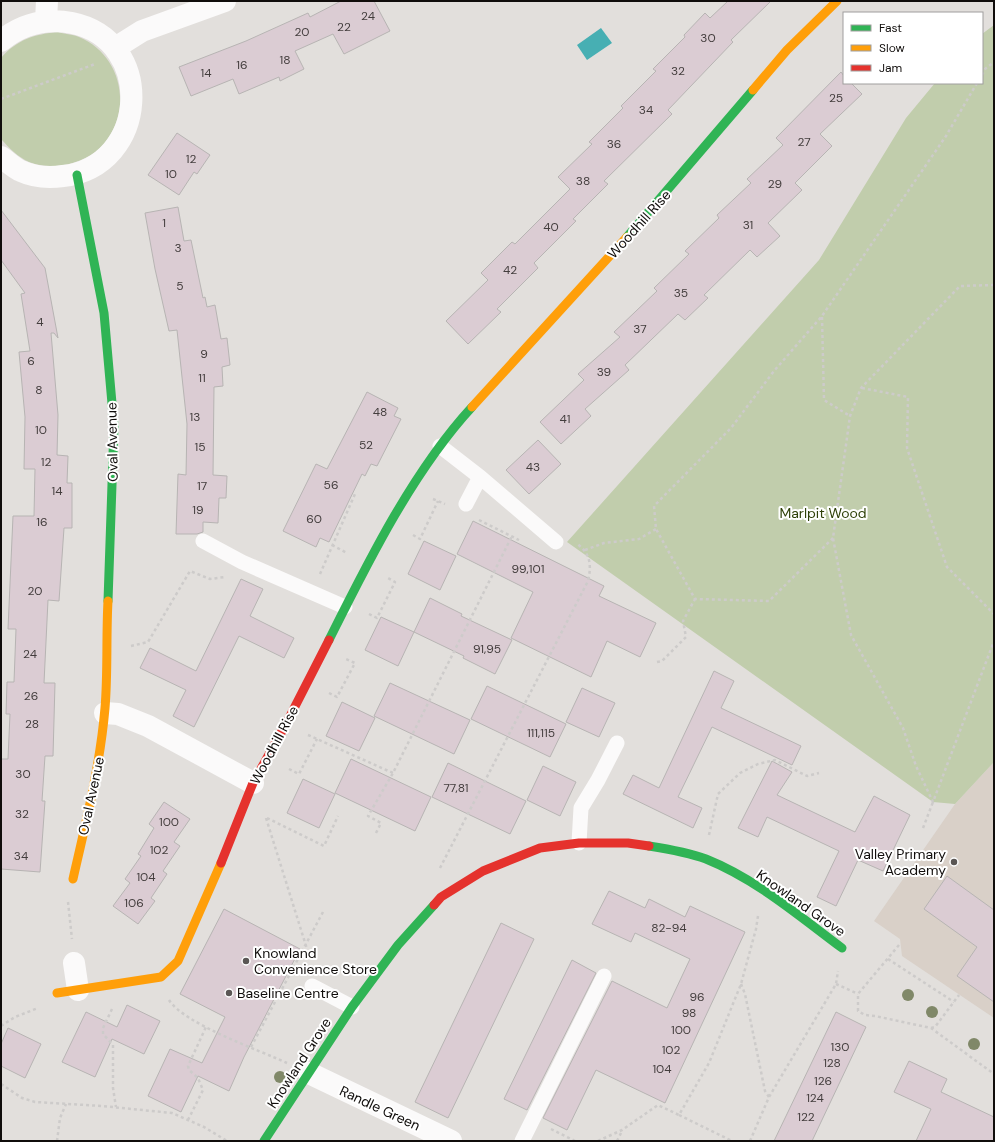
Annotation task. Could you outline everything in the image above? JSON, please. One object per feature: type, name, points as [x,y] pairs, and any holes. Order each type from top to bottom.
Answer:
[{"type":"street","points":[[115,48],[142,31],[225,1]]},
{"type":"street","name":"Woodhill Rise","points":[[161,977],[178,960],[209,894],[253,783],[286,724],[345,607],[411,488],[440,446],[469,410],[654,208],[787,50],[837,1]]},
{"type":"street","points":[[1,42],[10,34],[25,26],[46,11],[60,21],[79,25],[96,33],[115,48],[126,68],[132,94],[130,120],[119,144],[100,163],[76,175],[49,178],[21,171],[1,157]]},
{"type":"street","name":"Oval Avenue","points":[[73,879],[101,755],[106,712],[108,680],[106,648],[114,426],[104,313],[76,175]]},
{"type":"street","points":[[106,712],[118,714],[148,726],[253,783]]},
{"type":"street","name":"Knowland Grove","points":[[264,1141],[352,1007],[398,945],[441,897],[483,871],[540,848],[579,843],[628,842],[680,851],[706,859],[761,888],[842,948]]},
{"type":"street","points":[[74,963],[78,990]]},
{"type":"street","points":[[57,993],[161,977]]},
{"type":"street","name":"Randle Green","points":[[309,1073],[451,1141]]},
{"type":"lane","points":[[440,446],[480,477],[556,542]]},
{"type":"lane","points":[[466,504],[480,477]]},
{"type":"lane","points":[[203,541],[242,562],[345,607]]},
{"type":"lane","points":[[579,843],[581,808],[618,743]]},
{"type":"lane","points":[[522,1141],[604,976]]},
{"type":"lane","points":[[312,986],[352,1007]]},
{"type":"path","points":[[1,99],[107,59],[115,48]]},
{"type":"path","points":[[983,72],[994,62]]},
{"type":"path","points":[[695,599],[656,529],[654,506],[731,428],[774,371],[822,316],[946,136],[976,84]]},
{"type":"path","points":[[933,802],[916,766],[903,728],[851,635],[832,538],[850,416],[861,388],[960,286],[994,285]]},
{"type":"path","points":[[822,316],[824,400],[850,416]]},
{"type":"path","points":[[861,388],[908,397],[907,448],[947,567],[994,614]]},
{"type":"path","points":[[411,488],[447,505]]},
{"type":"path","points":[[320,573],[356,494]]},
{"type":"path","points":[[474,518],[524,542]]},
{"type":"path","points":[[585,550],[604,543],[639,539],[656,529]]},
{"type":"path","points":[[376,833],[380,823],[368,816],[393,774],[512,536]]},
{"type":"path","points":[[439,870],[447,858],[588,581],[591,568],[585,550],[568,538],[561,538],[556,542]]},
{"type":"path","points":[[695,599],[769,601],[832,538]]},
{"type":"path","points":[[332,545],[350,554]]},
{"type":"path","points":[[106,648],[124,647],[148,642],[190,571],[210,579],[222,578],[234,574],[242,562]]},
{"type":"path","points":[[657,662],[662,661],[686,637],[683,621],[695,599]]},
{"type":"path","points":[[923,828],[994,641]]},
{"type":"path","points":[[286,724],[393,774]]},
{"type":"path","points":[[267,758],[299,774],[317,739]]},
{"type":"path","points":[[706,859],[710,824],[718,794],[740,774],[758,764],[775,760],[807,776],[819,774]]},
{"type":"path","points":[[244,805],[324,846],[338,816]]},
{"type":"path","points":[[266,817],[307,949]]},
{"type":"path","points":[[73,879],[67,892],[74,963]]},
{"type":"path","points":[[678,1115],[709,1063],[741,984],[756,929],[761,888]]},
{"type":"path","points":[[251,1047],[323,912]]},
{"type":"path","points":[[899,945],[858,994],[858,1011],[865,1015],[931,1028],[994,1074]]},
{"type":"path","points":[[750,1141],[769,1097],[836,984],[842,948]]},
{"type":"path","points":[[888,959],[954,1002]]},
{"type":"path","points":[[161,977],[169,1000],[174,1009],[206,1027],[309,1073]]},
{"type":"path","points":[[116,984],[114,1005],[103,1028],[103,1034],[113,1045],[112,1088],[116,1107]]},
{"type":"path","points":[[741,984],[745,994],[765,1091],[769,1097]]},
{"type":"path","points":[[836,984],[858,994]]},
{"type":"path","points":[[1,1026],[21,1014],[46,1006],[57,993]]},
{"type":"path","points":[[931,1028],[935,1027],[959,995]]},
{"type":"path","points":[[188,1120],[203,1090],[198,1078],[189,1070],[188,1066],[206,1027]]},
{"type":"path","points":[[1,1084],[22,1098],[35,1102],[116,1107],[172,1113],[227,1141]]},
{"type":"path","points":[[58,1141],[60,1118],[66,1104]]},
{"type":"path","points":[[598,1141],[622,1130],[658,1105],[732,1141]]},
{"type":"path","points":[[532,1120],[575,1141]]},
{"type":"path","points":[[617,1141],[622,1130]]},
{"type":"shaded area","name":"Valley Primary Academy","points":[[994,762],[994,1018],[902,956],[900,939],[874,921],[955,804]]},
{"type":"green space","name":"Marlpit Wood","points":[[994,25],[994,762],[955,804],[933,802],[567,542],[819,260],[906,118],[934,84],[983,84],[983,33]]},
{"type":"green space","points":[[58,32],[79,37],[93,45],[104,56],[113,68],[118,82],[120,97],[119,112],[114,127],[106,141],[91,155],[71,164],[60,166],[39,165],[21,158],[1,139],[1,58],[13,47],[26,39],[42,34]]},
{"type":"water","points":[[601,28],[612,43],[587,60],[577,45]]},
{"type":"building","points":[[341,1],[374,1],[390,31],[344,54],[333,34],[295,51],[304,69],[280,81],[279,77],[239,94],[233,79],[191,96],[179,67],[246,41],[308,13],[310,17]]},
{"type":"building","points":[[728,1],[771,1],[731,40],[733,42],[668,110],[672,114],[604,181],[608,184],[573,219],[576,221],[534,263],[538,268],[497,309],[501,312],[468,344],[446,321],[488,280],[481,273],[512,242],[515,244],[570,189],[558,177],[592,144],[589,142],[623,108],[621,106],[656,71],[653,69],[685,37],[684,35],[705,13],[710,18]]},
{"type":"building","points":[[841,72],[843,75],[843,84],[852,84],[862,94],[820,134],[832,146],[795,183],[802,190],[768,223],[780,236],[757,257],[750,250],[704,295],[708,298],[685,320],[678,314],[625,365],[629,370],[585,409],[591,416],[561,444],[540,422],[584,380],[578,374],[620,337],[614,332],[657,291],[654,288],[689,254],[685,251],[719,218],[717,215],[751,183],[747,179],[783,145],[776,138]]},
{"type":"building","points":[[177,133],[210,155],[197,174],[194,172],[179,195],[148,175]]},
{"type":"building","points":[[178,207],[184,241],[191,240],[203,298],[205,297],[207,307],[215,305],[221,339],[227,338],[230,365],[222,367],[223,386],[214,387],[213,475],[227,476],[226,498],[219,498],[218,523],[203,522],[203,532],[197,534],[176,534],[178,474],[186,475],[187,424],[177,330],[169,331],[155,269],[145,213]]},
{"type":"building","points":[[1,210],[45,268],[58,338],[54,333],[51,333],[58,415],[57,455],[68,456],[67,483],[72,483],[72,528],[64,528],[59,601],[48,600],[44,683],[55,683],[53,756],[45,756],[42,801],[45,801],[40,872],[1,869],[1,759],[8,759],[10,714],[6,714],[7,682],[14,682],[16,629],[8,629],[13,516],[34,516],[35,469],[24,469],[25,417],[19,352],[30,351],[21,294],[25,293],[1,260]]},
{"type":"building","points":[[367,392],[398,408],[394,416],[401,419],[377,466],[371,464],[365,476],[362,474],[329,542],[320,538],[316,547],[283,531],[316,464],[327,469]]},
{"type":"building","points":[[538,440],[561,464],[529,494],[506,470]]},
{"type":"building","points":[[473,521],[604,586],[599,596],[656,623],[640,657],[607,641],[591,677],[511,638],[533,592],[457,554]]},
{"type":"building","points":[[424,541],[456,556],[440,590],[408,574]]},
{"type":"building","points":[[241,579],[263,589],[250,616],[294,638],[284,658],[239,636],[194,727],[173,716],[186,690],[140,668],[150,648],[196,671]]},
{"type":"building","points":[[430,598],[462,614],[461,616],[512,640],[495,674],[463,658],[464,656],[414,632]]},
{"type":"building","points":[[381,617],[414,632],[398,666],[365,650]]},
{"type":"building","points":[[714,671],[734,681],[721,708],[801,746],[792,765],[712,727],[678,797],[702,808],[693,828],[623,794],[633,775],[659,788]]},
{"type":"building","points":[[390,683],[470,720],[454,754],[374,716]]},
{"type":"building","points":[[487,686],[566,724],[550,757],[471,719]]},
{"type":"building","points":[[582,688],[615,703],[599,737],[566,722]]},
{"type":"building","points":[[342,702],[375,718],[359,751],[326,736]]},
{"type":"building","points":[[351,759],[431,797],[415,831],[335,793]]},
{"type":"building","points":[[772,761],[792,772],[777,795],[855,832],[874,796],[910,815],[883,871],[858,860],[836,906],[817,897],[839,851],[767,817],[758,837],[738,828]]},
{"type":"building","points":[[448,763],[526,801],[510,834],[432,797]]},
{"type":"building","points":[[543,766],[576,782],[560,816],[527,800]]},
{"type":"building","points":[[303,779],[335,794],[319,828],[287,813]]},
{"type":"building","points":[[164,802],[190,819],[174,842],[180,846],[163,871],[167,874],[151,898],[155,901],[138,924],[113,906],[130,883],[125,879],[141,856],[138,854],[154,828],[149,824]]},
{"type":"building","points":[[947,876],[994,910],[994,1002],[957,976],[977,947],[924,909]]},
{"type":"building","points":[[609,891],[645,908],[649,899],[685,917],[690,906],[745,932],[665,1103],[596,1070],[567,1130],[543,1118],[612,981],[667,1008],[690,959],[635,933],[631,942],[592,924]]},
{"type":"building","points":[[224,909],[300,949],[244,1057],[229,1091],[198,1076],[181,1112],[148,1096],[170,1049],[202,1063],[225,1017],[180,994]]},
{"type":"building","points":[[501,923],[534,939],[448,1118],[415,1102]]},
{"type":"building","points":[[572,960],[596,973],[527,1110],[504,1099]]},
{"type":"building","points":[[127,1005],[160,1021],[144,1054],[112,1039],[95,1077],[62,1062],[86,1012],[117,1027]]},
{"type":"building","points":[[836,1012],[866,1027],[812,1141],[774,1141]]},
{"type":"building","points":[[8,1028],[41,1044],[25,1078],[1,1066],[1,1044]]},
{"type":"building","points":[[909,1061],[947,1079],[941,1092],[994,1117],[994,1141],[916,1141],[931,1109],[894,1092]]},
{"type":"traffic: fast","points":[[627,237],[753,90]]},
{"type":"traffic: fast","points":[[77,175],[104,313],[114,426],[108,601]]},
{"type":"traffic: fast","points":[[329,640],[376,549],[411,488],[430,459],[472,407]]},
{"type":"traffic: fast","points":[[649,846],[692,854],[724,867],[777,899],[842,948]]},
{"type":"traffic: fast","points":[[264,1141],[352,1007],[398,945],[434,905]]},
{"type":"traffic: slow","points":[[753,90],[787,50],[837,1]]},
{"type":"traffic: slow","points":[[472,407],[627,237]]},
{"type":"traffic: slow","points":[[73,879],[92,794],[103,730],[108,601]]},
{"type":"traffic: slow","points":[[57,993],[161,977],[178,961],[221,863]]},
{"type":"traffic: jam","points":[[221,863],[253,783],[286,724],[329,640]]},
{"type":"traffic: jam","points":[[434,905],[441,897],[483,871],[540,848],[579,843],[628,843],[649,846]]},
{"type":"place","name":"Valley Primary Academy","points":[[954,862]]},
{"type":"place","name":"Knowland Convenience Store","points":[[246,961]]},
{"type":"place","name":"Baseline Centre","points":[[229,993]]}]
